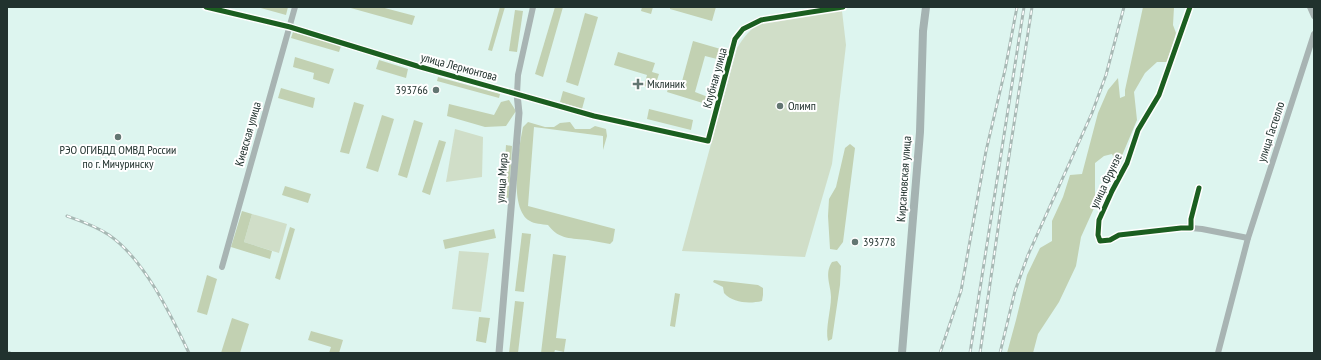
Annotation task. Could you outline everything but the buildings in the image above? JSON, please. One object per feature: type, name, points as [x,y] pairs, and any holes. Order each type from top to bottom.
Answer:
[{"type":"main road","name":"Кирсановская улица","points":[[902,353],[919,140],[923,31],[926,7]]},
{"type":"street","name":"улица Лермонтова","points":[[206,7],[290,27],[416,66],[594,116],[708,141]]},
{"type":"street","name":"Киевская улица","points":[[222,267],[295,7]]},
{"type":"street","name":"улица Мира","points":[[499,353],[519,113],[517,94],[518,75],[533,7]]},
{"type":"street","name":"Клубная улица","points":[[708,141],[735,39],[743,29],[761,20],[843,7]]},
{"type":"street","name":"улица Фрунзе","points":[[1190,7],[1160,95],[1138,130],[1127,163],[1099,220],[1098,235],[1100,241],[1110,240],[1119,235],[1192,228]]},
{"type":"street","points":[[1310,7],[1314,16]]},
{"type":"street","name":"улица Гастелло","points":[[1218,353],[1248,238],[1314,34]]},
{"type":"street","points":[[1199,188],[1191,219],[1192,228],[1248,238]]},
{"type":"green space","points":[[257,7],[288,7],[286,15]]},
{"type":"green space","points":[[347,7],[381,7],[415,16],[412,25]]},
{"type":"green space","points":[[500,7],[505,7],[492,51],[488,50]]},
{"type":"green space","points":[[555,7],[563,7],[543,77],[535,74]]},
{"type":"green space","points":[[642,7],[653,7],[651,14],[641,11]]},
{"type":"green space","points":[[670,7],[716,7],[712,21],[670,9]]},
{"type":"green space","points":[[1143,7],[1174,7],[1173,25],[1176,33],[1167,62],[1157,62],[1145,73],[1134,92],[1137,120],[1121,158],[1115,160],[1112,154],[1104,156],[1095,163],[1095,206],[1081,237],[1076,266],[1059,302],[1038,334],[1033,353],[1007,353],[1027,275],[1040,248],[1052,241],[1052,221],[1063,197],[1070,175],[1082,174],[1098,113],[1108,90],[1118,78],[1120,98],[1125,96]]},
{"type":"green space","points":[[515,10],[523,11],[517,52],[509,51]]},
{"type":"green space","name":"Олимп","points":[[842,11],[846,45],[832,164],[805,257],[682,251],[737,48],[750,30],[761,22]]},
{"type":"green space","points":[[585,13],[598,17],[578,86],[566,82]]},
{"type":"green space","points":[[293,32],[341,46],[339,52],[291,38]]},
{"type":"green space","points":[[693,41],[724,50],[721,60],[705,56],[695,92],[708,97],[706,104],[667,92],[670,82],[681,85]]},
{"type":"green space","points":[[618,52],[655,63],[652,72],[659,74],[654,89],[644,86],[647,75],[614,65]]},
{"type":"green space","points":[[295,57],[334,69],[329,84],[313,79],[314,73],[293,67]]},
{"type":"green space","points":[[379,60],[408,69],[406,78],[376,69]]},
{"type":"green space","points":[[438,77],[500,94],[499,98],[437,81]]},
{"type":"green space","points":[[281,88],[315,98],[313,108],[278,98]]},
{"type":"green space","points":[[563,91],[585,98],[582,109],[560,102]]},
{"type":"green space","points":[[509,100],[516,111],[506,126],[485,127],[447,116],[449,104],[494,115],[501,102]]},
{"type":"green space","points":[[354,102],[364,105],[349,154],[340,152]]},
{"type":"green space","points":[[649,109],[693,120],[691,130],[647,119]]},
{"type":"green space","points":[[382,115],[394,119],[378,172],[366,168]]},
{"type":"green space","points":[[414,120],[423,123],[407,178],[398,175]]},
{"type":"green space","points":[[528,122],[545,127],[554,127],[560,123],[570,122],[575,129],[590,129],[595,126],[606,129],[607,136],[603,150],[603,136],[534,127],[528,206],[615,229],[613,241],[610,244],[561,236],[552,230],[548,225],[532,222],[523,214],[519,204],[517,177],[519,148],[523,127]]},
{"type":"green space","points":[[455,129],[483,137],[482,177],[446,182]]},
{"type":"green space","points":[[439,140],[446,142],[430,195],[422,192]]},
{"type":"green space","points":[[850,144],[855,148],[843,242],[837,250],[830,249],[828,216],[829,199],[836,187],[845,148]]},
{"type":"green space","points":[[506,145],[512,146],[509,198],[503,197]]},
{"type":"green space","points":[[285,186],[311,194],[308,203],[282,195]]},
{"type":"green space","points":[[242,211],[252,214],[244,242],[272,251],[270,259],[231,247]]},
{"type":"green space","points":[[252,214],[287,224],[279,253],[244,242]]},
{"type":"green space","points":[[290,227],[295,229],[280,280],[275,278]]},
{"type":"green space","points":[[494,229],[496,238],[445,249],[443,240]]},
{"type":"green space","points":[[522,233],[531,234],[524,292],[515,291]]},
{"type":"green space","points":[[459,251],[489,253],[481,312],[452,309]]},
{"type":"green space","points":[[553,254],[566,256],[556,338],[566,339],[564,352],[555,350],[554,353],[541,353]]},
{"type":"green space","points":[[837,261],[841,266],[840,285],[832,339],[828,341],[827,331],[831,293],[828,280],[828,271],[832,262]]},
{"type":"green space","points":[[207,275],[217,279],[207,315],[197,312]]},
{"type":"green space","points":[[714,280],[758,285],[763,288],[762,301],[742,302],[732,299],[724,293],[723,287],[713,282]]},
{"type":"green space","points":[[675,293],[680,294],[675,327],[670,326]]},
{"type":"green space","points":[[515,301],[524,302],[518,353],[509,353]]},
{"type":"green space","points":[[479,317],[490,318],[486,343],[476,341]]},
{"type":"green space","points":[[232,318],[249,324],[240,353],[221,353]]},
{"type":"green space","points":[[311,331],[343,340],[339,353],[329,353],[331,347],[308,340]]},
{"type":"railway","points":[[940,353],[961,291],[986,151],[1005,70],[1017,7]]},
{"type":"railway","points":[[970,353],[1024,7]]},
{"type":"railway","points":[[980,353],[1032,7]]},
{"type":"railway","points":[[1000,353],[1015,291],[1028,255],[1092,113],[1106,75],[1124,7]]},
{"type":"railway","points":[[67,216],[88,224],[109,235],[122,245],[134,258],[165,305],[189,353]]},
{"type":"cycle path","points":[[206,7],[290,27],[417,66],[594,116],[708,141],[735,39],[743,29],[761,20],[843,7]]},
{"type":"cycle path","points":[[1190,7],[1159,95],[1138,130],[1127,163],[1099,220],[1098,235],[1100,241],[1110,240],[1119,235],[1191,228],[1191,219],[1199,188]]},
{"type":"place","name":"Мклиник","points":[[638,84]]},
{"type":"place","name":"393766","points":[[436,90]]},
{"type":"place","name":"Олимп","points":[[780,106]]},
{"type":"place","name":"РЭО ОГИБДД ОМВД России по г. Мичуринску","points":[[118,137]]},
{"type":"place","name":"393778","points":[[855,242]]}]
